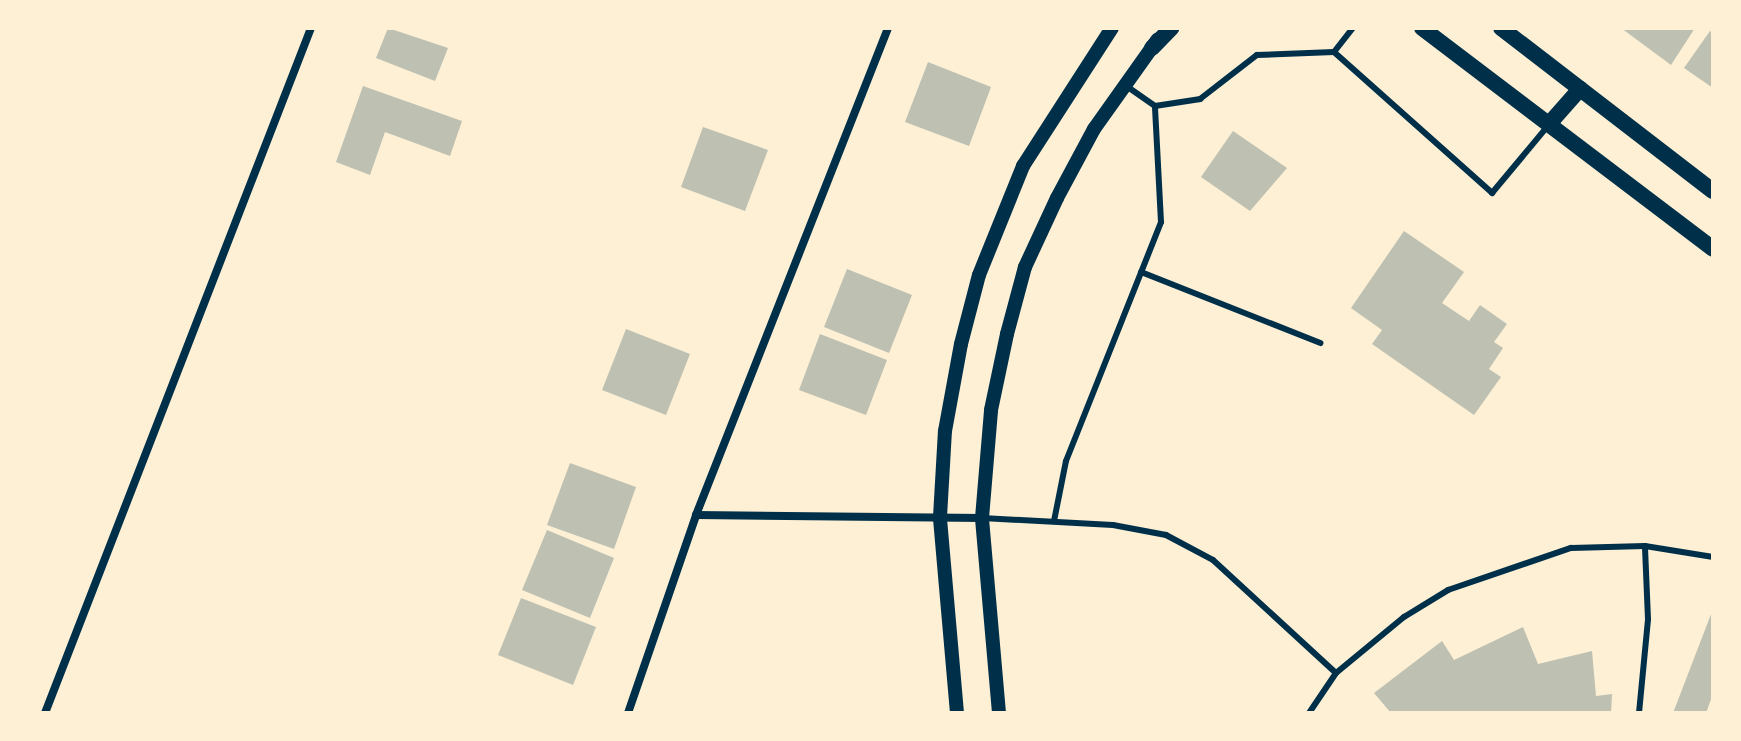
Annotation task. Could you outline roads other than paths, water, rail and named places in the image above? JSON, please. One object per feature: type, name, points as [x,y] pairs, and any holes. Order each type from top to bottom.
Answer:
[{"type":"main road","points":[[1152,48],[1168,28]]},
{"type":"main road","points":[[1422,28],[1713,249]]},
{"type":"main road","points":[[1501,28],[1713,191]]},
{"type":"main road","points":[[1549,124],[1580,89]]},
{"type":"street","points":[[45,713],[311,28]]},
{"type":"street","points":[[628,713],[696,515],[888,28]]},
{"type":"street","points":[[957,713],[940,517],[945,431],[979,275],[1023,166],[1112,28]]},
{"type":"street","points":[[999,713],[982,518],[991,410],[1025,267],[1094,129],[1152,48]]},
{"type":"street","points":[[696,515],[982,518]]},
{"type":"lane","points":[[1334,52],[1353,28]]},
{"type":"lane","points":[[1125,85],[1155,106],[1200,99],[1257,55],[1334,52],[1492,193],[1549,124]]},
{"type":"lane","points":[[1054,521],[1066,461],[1161,222],[1155,106]]},
{"type":"lane","points":[[1141,272],[1320,343]]},
{"type":"lane","points":[[982,518],[1054,521],[1166,535],[1213,560],[1336,673]]},
{"type":"lane","points":[[1639,713],[1648,619],[1645,546]]},
{"type":"lane","points":[[1309,713],[1336,673],[1404,617],[1448,590],[1571,548],[1645,546],[1713,557]]}]
